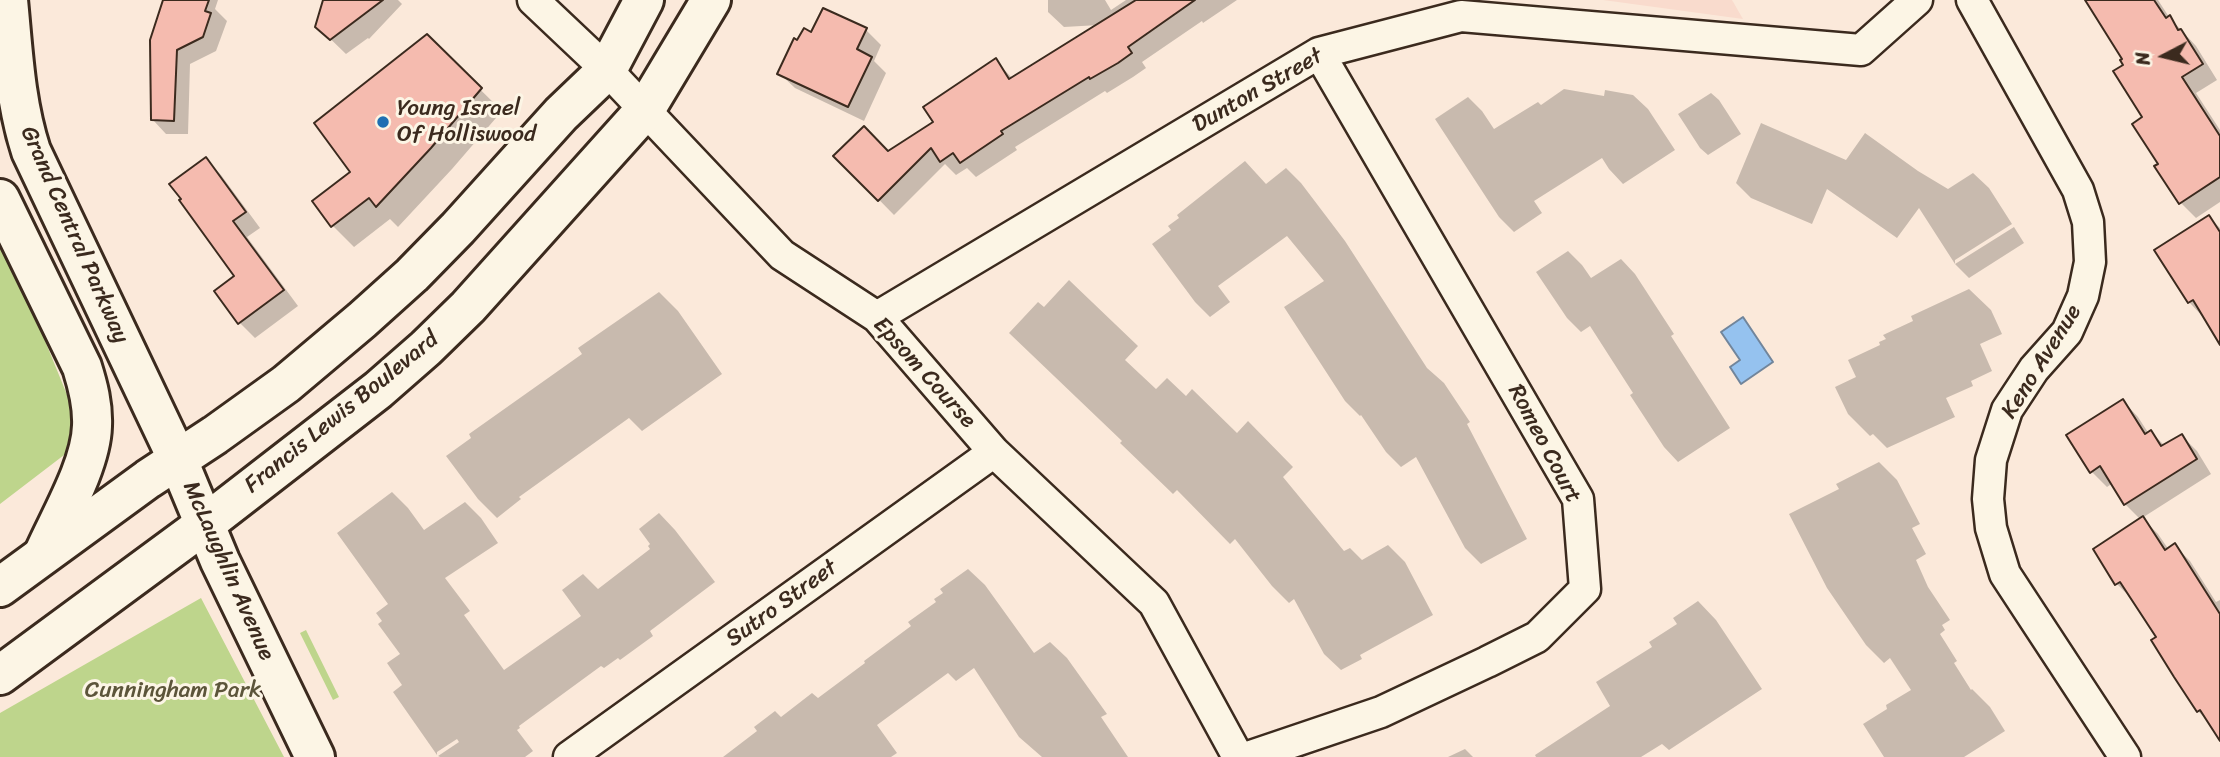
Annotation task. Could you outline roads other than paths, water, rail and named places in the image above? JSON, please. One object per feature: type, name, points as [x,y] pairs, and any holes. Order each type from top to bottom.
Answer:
[{"type":"main road","name":"Grand Central Parkway","points":[[8,0],[17,96],[31,151],[178,460]]},
{"type":"main road","points":[[0,587],[44,553],[286,384],[362,320],[458,228],[561,114],[607,70],[644,0]]},
{"type":"main road","name":"Francis Lewis Boulevard","points":[[0,675],[205,524],[378,390],[426,348],[468,307],[645,110],[711,0]]},
{"type":"main road","points":[[0,199],[82,367],[91,404],[92,426],[86,459],[44,553]]},
{"type":"main road","name":"McLaughlin Avenue","points":[[178,460],[220,561],[315,757]]},
{"type":"street","name":"Epsom Course","points":[[533,0],[607,70],[782,255],[877,317],[994,452],[1154,603],[1238,757]]},
{"type":"street","name":"Dunton Street","points":[[877,317],[1319,53],[1461,16],[1861,50],[1917,0]]},
{"type":"street","name":"Keno Avenue","points":[[1972,0],[2078,190],[2088,222],[2090,262],[2083,296],[2067,332],[2035,369],[2007,410],[1991,460],[1988,499],[1991,528],[2006,574],[2125,757]]},
{"type":"street","name":"Romeo Court","points":[[1248,757],[1381,712],[1487,662],[1536,637],[1586,589],[1578,499],[1319,53]]},
{"type":"street","name":"Sutro Street","points":[[569,757],[994,452]]},
{"type":"water","points":[[1743,317],[1773,362],[1741,384],[1730,367],[1740,360],[1721,332]]},
{"type":"place","name":"Young Israel Of Holliswood","points":[[383,122]]},
{"type":"park label","name":"Cunningham Park","points":[[173,691]]}]
